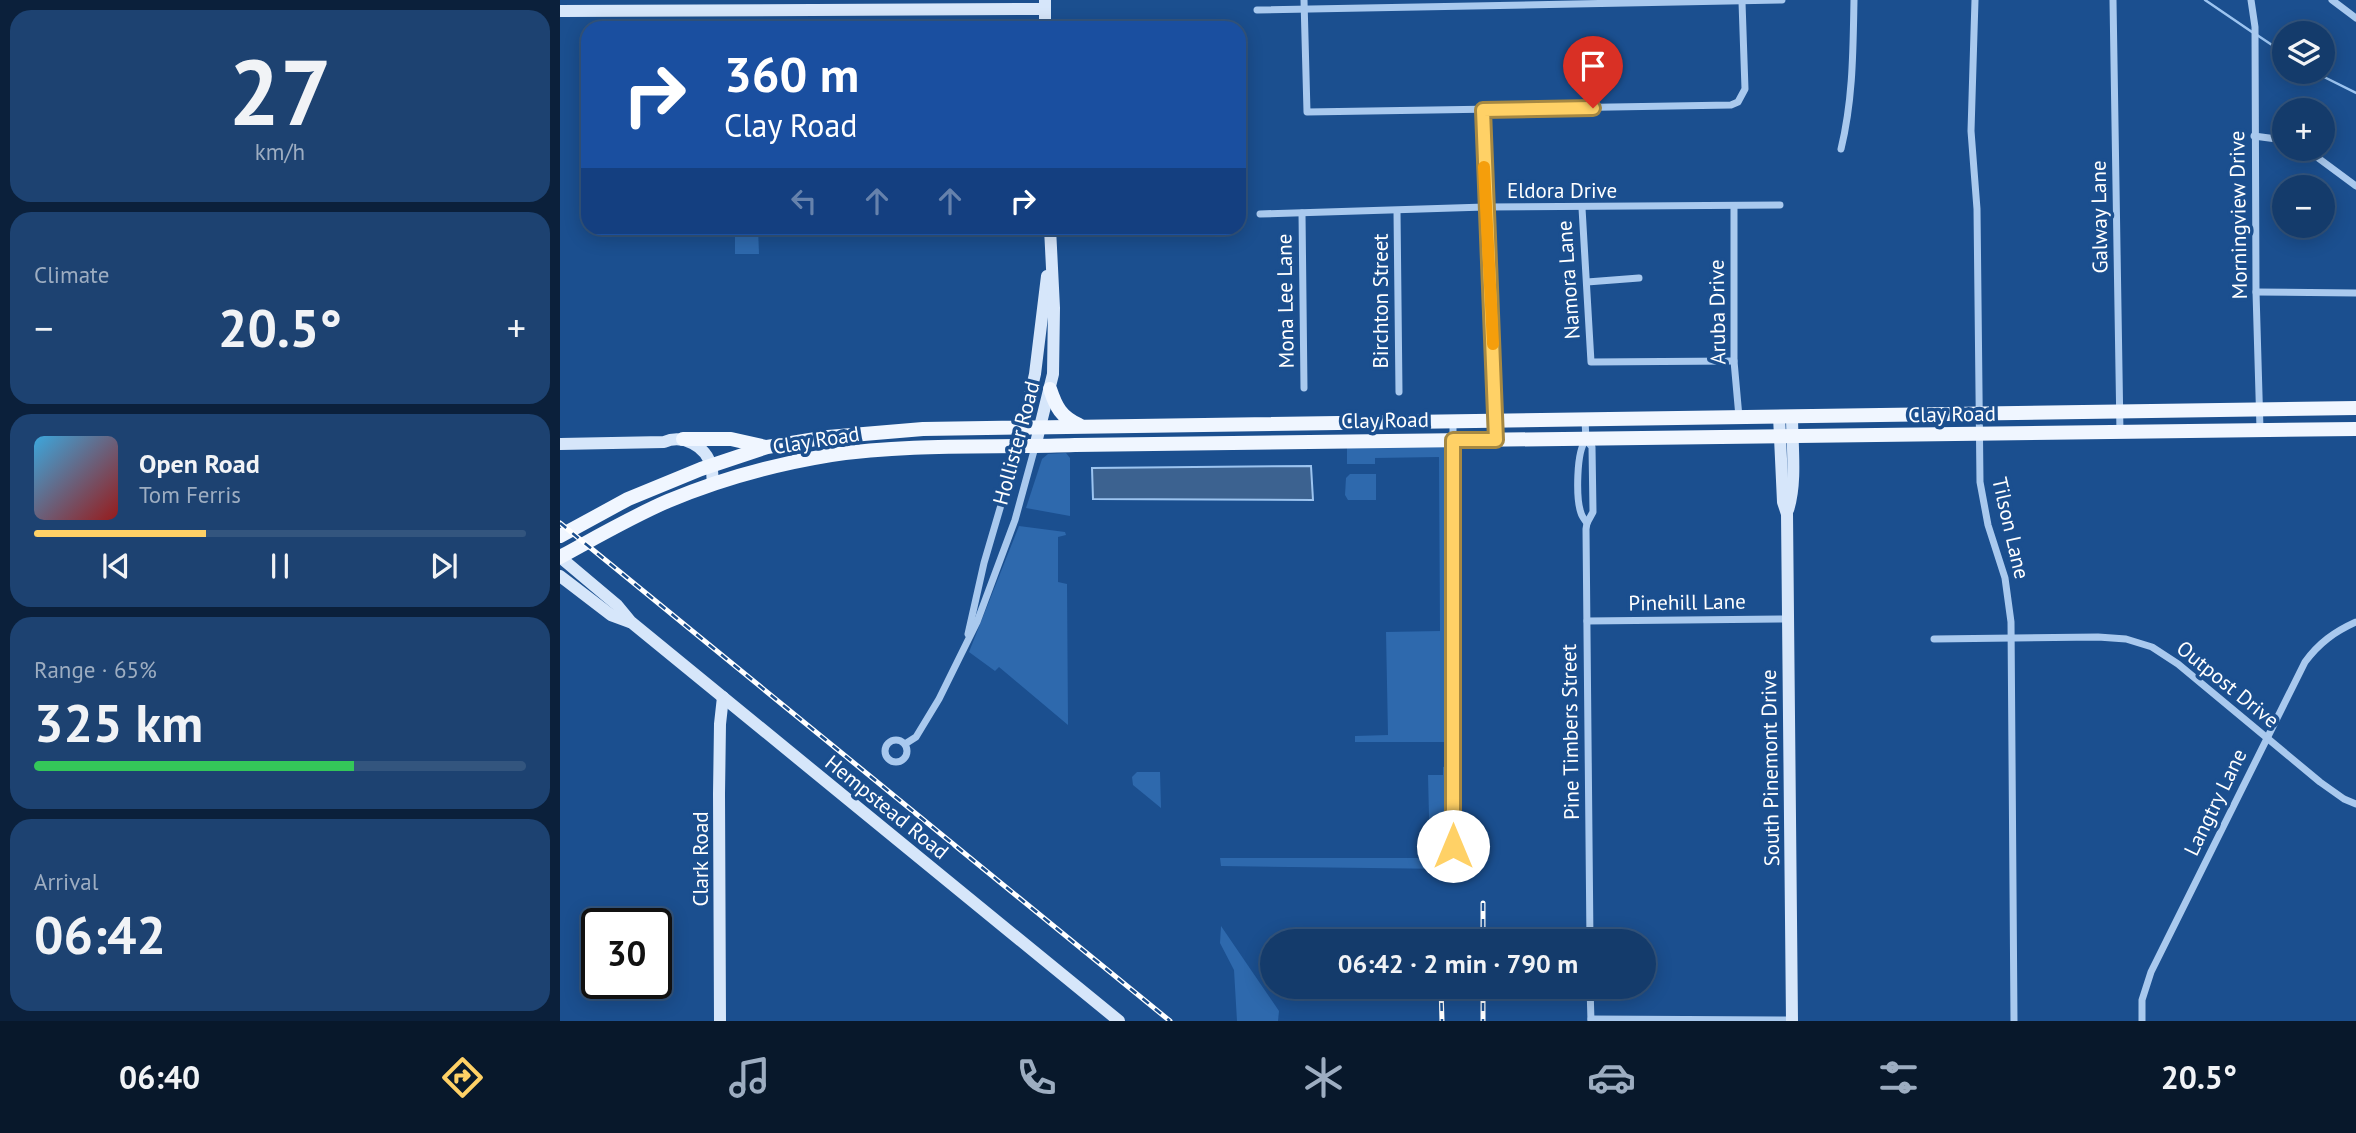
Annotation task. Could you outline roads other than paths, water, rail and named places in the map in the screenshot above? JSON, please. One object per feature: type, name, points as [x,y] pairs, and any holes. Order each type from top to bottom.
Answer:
[{"type":"main road","points":[[1050,389],[1065,419],[1083,427]]},
{"type":"main road","name":"Clay Road","points":[[560,536],[628,499],[767,447],[828,437],[923,429],[2356,408]]},
{"type":"main road","points":[[1335,423],[1335,442]]},
{"type":"main road","points":[[1170,426],[1171,444]]},
{"type":"main road","name":"Clay Road","points":[[560,557],[656,507],[713,484],[832,455],[900,449],[2356,429]]},
{"type":"main road","points":[[828,437],[832,455]]},
{"type":"main road","points":[[683,439],[732,439],[767,447]]},
{"type":"street","points":[[1304,0],[1307,112],[1731,105],[1741,99],[1745,89],[1742,2]]},
{"type":"street","points":[[1257,10],[1782,0]]},
{"type":"street","points":[[1841,149],[1849,115],[1854,0]]},
{"type":"street","name":"Tilson Lane","points":[[1975,0],[1971,131],[1976,209],[1980,482],[1988,525],[2009,598],[2012,638],[2014,1021]]},
{"type":"street","name":"Galway Lane","points":[[2113,0],[2120,433]]},
{"type":"street","name":"Morningview Drive","points":[[2250,0],[2255,27],[2254,136],[2260,429]]},
{"type":"street","points":[[2332,0],[2356,18]]},
{"type":"street","points":[[560,11],[1045,4]]},
{"type":"street","points":[[1483,110],[1496,440]]},
{"type":"street","points":[[2254,136],[2272,138]]},
{"type":"street","points":[[2322,161],[2356,186]]},
{"type":"street","name":"Eldora Drive","points":[[1260,214],[1485,208],[1780,205]]},
{"type":"street","name":"Aruba Drive","points":[[1734,207],[1734,361],[1739,416]]},
{"type":"street","name":"Namora Lane","points":[[1581,208],[1591,362],[1734,361]]},
{"type":"street","name":"Birchton Street","points":[[1397,211],[1399,392]]},
{"type":"street","name":"Mona Lee Lane","points":[[1302,213],[1304,388]]},
{"type":"street","name":"Hollister Road","points":[[905,744],[916,737],[939,699],[977,622],[1017,515],[1054,374],[1050,235]]},
{"type":"street","name":"Hollister Road","points":[[966,641],[1035,374],[1051,244]]},
{"type":"street","points":[[1587,282],[1639,278]]},
{"type":"street","points":[[2256,292],[2356,293]]},
{"type":"street","points":[[1038,340],[1054,341]]},
{"type":"street","name":"South Pinemont Drive","points":[[1786,416],[1783,502],[1787,514],[1791,1021]]},
{"type":"street","name":"Pine Timbers Street","points":[[1585,420],[1586,440],[1592,447],[1593,499],[1593,512],[1587,523],[1590,929]]},
{"type":"street","points":[[1453,421],[1453,872]]},
{"type":"street","points":[[664,442],[683,439],[702,451],[713,484]]},
{"type":"street","name":"Pine Timbers Street","points":[[1586,440],[1580,447],[1579,474],[1580,512],[1587,523]]},
{"type":"street","points":[[560,444],[664,442],[690,450],[706,468]]},
{"type":"street","points":[[987,552],[1003,556]]},
{"type":"street","name":"Hempstead Road","points":[[560,557],[617,605],[631,622],[1119,1021]]},
{"type":"street","name":"Hempstead Road","points":[[560,576],[611,615],[631,622]]},
{"type":"street","name":"Pinehill Lane","points":[[1587,621],[1787,619]]},
{"type":"street","name":"Langtry Lane","points":[[2142,1021],[2143,1000],[2151,972],[2305,662],[2331,635],[2356,622]]},
{"type":"street","name":"Outpost Drive","points":[[1934,639],[2098,637],[2126,639],[2152,647],[2178,664],[2320,782],[2356,804]]},
{"type":"street","name":"Clark Road","points":[[720,1021],[719,771],[723,697]]},
{"type":"street","points":[[1590,999],[1591,1020],[1791,1021]]},
{"type":"waterway","points":[[2205,0],[2252,32]]},
{"type":"waterway","points":[[2257,35],[2272,45]]},
{"type":"waterway","points":[[2335,82],[2356,93]]},
{"type":"railway","points":[[560,523],[1170,1021]]},
{"type":"railway","points":[[1483,903],[1483,929]]},
{"type":"railway","points":[[1441,999],[1442,1021]]},
{"type":"railway","points":[[1483,999],[1483,1021]]}]
